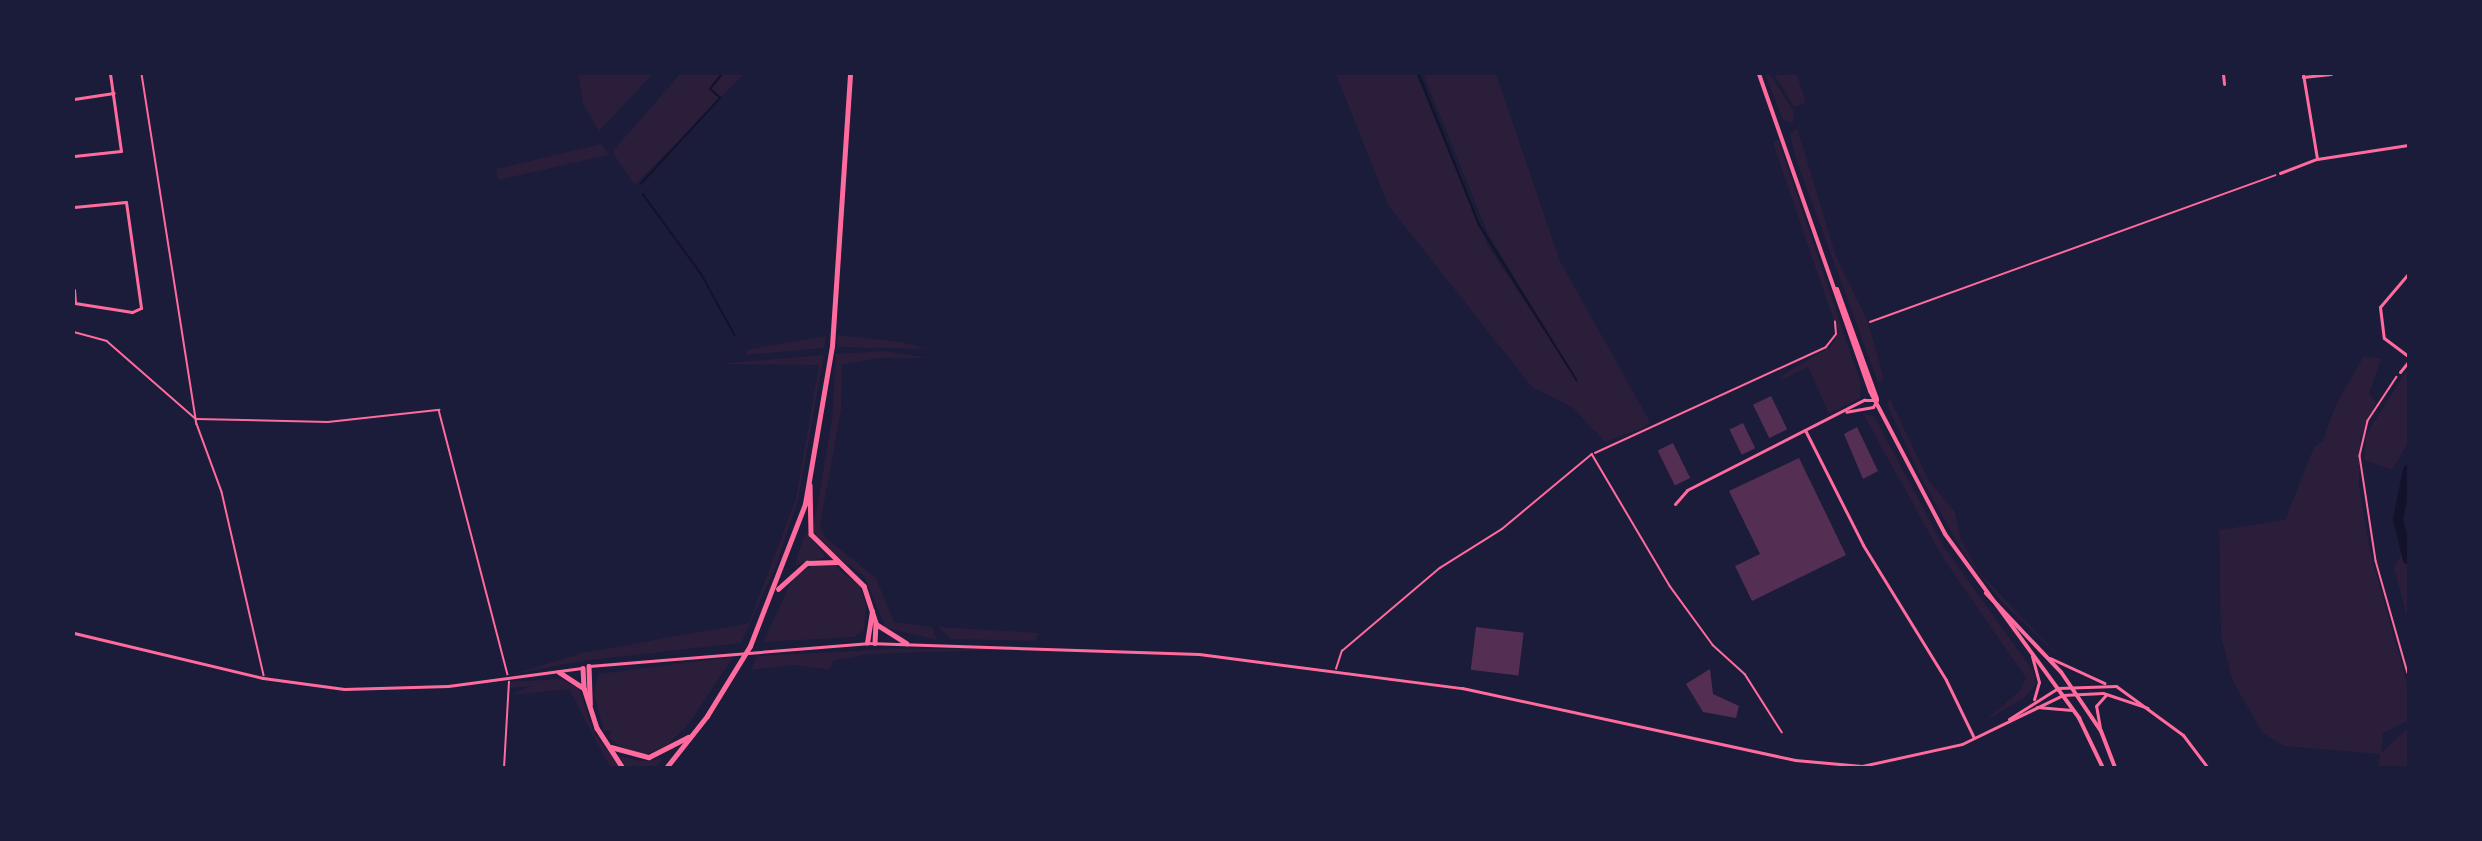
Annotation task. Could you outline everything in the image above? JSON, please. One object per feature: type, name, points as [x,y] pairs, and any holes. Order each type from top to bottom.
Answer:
[{"type":"highway","points":[[666,768],[693,735],[734,675],[776,591],[810,483],[832,346],[850,74]]},
{"type":"highway","points":[[810,483],[811,534],[862,582],[876,624],[875,643]]},
{"type":"highway","points":[[776,591],[807,563],[840,563]]},
{"type":"highway","points":[[867,643],[872,611]]},
{"type":"highway","points":[[876,624],[907,643]]},
{"type":"highway","points":[[586,667],[584,688],[623,768]]},
{"type":"highway","points":[[586,667],[590,704]]},
{"type":"highway","points":[[559,672],[584,688]]},
{"type":"highway","points":[[611,747],[649,757],[693,735]]},
{"type":"main road","points":[[1759,74],[1877,400],[1929,508],[1985,593],[2074,711],[2103,768]]},
{"type":"main road","points":[[1832,280],[1877,400]]},
{"type":"main road","points":[[1985,593],[2048,657],[2071,687],[2101,731],[2115,768]]},
{"type":"street","points":[[74,156],[121,151],[110,74]]},
{"type":"street","points":[[2223,74],[2224,84]]},
{"type":"street","points":[[2317,159],[2303,75],[2331,74]]},
{"type":"street","points":[[74,99],[114,93]]},
{"type":"street","points":[[2280,173],[2317,159],[2409,146]]},
{"type":"street","points":[[74,207],[126,202],[141,308],[132,312],[75,303],[74,290]]},
{"type":"street","points":[[2409,274],[2380,307],[2384,338],[2409,357]]},
{"type":"street","points":[[2400,372],[2409,362]]},
{"type":"street","points":[[1675,504],[1687,490],[1805,430],[1877,400]]},
{"type":"street","points":[[1846,412],[1873,407],[1877,400]]},
{"type":"street","points":[[1805,430],[1863,545],[1946,680],[1974,738]]},
{"type":"street","points":[[74,633],[263,678],[398,689],[508,679],[586,667],[723,651],[867,643],[1101,647],[1336,669],[1461,688],[1796,760],[1886,764],[1974,738],[2063,695],[2107,694],[2148,708]]},
{"type":"street","points":[[2032,654],[2039,682],[2032,700]]},
{"type":"street","points":[[2048,657],[2108,684],[2148,708],[2183,735],[2208,768]]},
{"type":"street","points":[[2008,720],[2032,700],[2058,688],[2108,684]]},
{"type":"street","points":[[2101,731],[2096,706],[2107,694]]},
{"type":"street","points":[[2035,707],[2074,711]]},
{"type":"lane","points":[[1336,669],[1342,651],[1413,590],[1502,530],[1592,454],[1670,586],[1713,645],[1745,674],[1782,732]]},
{"type":"path","points":[[142,74],[196,419],[252,604],[267,668],[263,678]]},
{"type":"path","points":[[1870,322],[2280,173]]},
{"type":"path","points":[[1592,454],[1826,347],[1836,334],[1835,322]]},
{"type":"path","points":[[74,332],[106,341],[196,419],[328,422],[439,410],[508,679],[504,768]]},
{"type":"path","points":[[2400,372],[2368,421],[2360,456],[2376,561],[2409,673]]},
{"type":"shaded area","points":[[578,74],[653,74],[599,131],[583,104]]},
{"type":"shaded area","points":[[680,74],[744,74],[635,185],[612,152]]},
{"type":"shaded area","points":[[1336,74],[1416,74],[1488,246],[1578,382],[1488,234],[1423,74],[1496,74],[1560,261],[1650,422],[1645,427],[1605,442],[1572,407],[1532,387],[1388,205]]},
{"type":"shaded area","points":[[1765,74],[1770,74],[1794,112],[1793,123],[1783,120]]},
{"type":"shaded area","points":[[1774,74],[1797,74],[1806,103],[1794,107]]},
{"type":"shaded area","points":[[1797,128],[1836,256],[1868,322],[1884,380],[1878,382],[1796,159],[1790,134]]},
{"type":"shaded area","points":[[1778,139],[1861,384],[1860,398],[1829,414],[1808,367],[1781,380],[1781,376],[1831,346],[1838,333],[1773,143]]},
{"type":"shaded area","points":[[601,144],[609,155],[498,180],[496,169]]},
{"type":"shaded area","points":[[838,335],[902,342],[927,349],[837,347]]},
{"type":"shaded area","points":[[826,336],[824,348],[745,355],[747,350]]},
{"type":"shaded area","points":[[884,351],[928,358],[877,358],[842,365],[841,410],[820,526],[826,538],[876,578],[894,622],[932,627],[937,640],[886,628],[864,576],[827,549],[813,531],[832,420],[836,354]]},
{"type":"shaded area","points":[[824,355],[798,500],[776,566],[741,643],[581,661],[510,675],[582,653],[749,623],[796,499],[819,365],[716,364]]},
{"type":"shaded area","points":[[2364,356],[2381,359],[2369,394],[2376,402],[2360,439],[2359,486],[2370,552],[2408,687],[2408,721],[2383,733],[2381,753],[2408,728],[2408,767],[2378,767],[2380,754],[2284,746],[2263,733],[2233,682],[2221,637],[2219,530],[2285,520],[2314,447],[2323,441],[2336,404]]},
{"type":"shaded area","points":[[2408,368],[2408,443],[2392,470],[2364,460],[2366,435]]},
{"type":"shaded area","points":[[1890,399],[1929,481],[1955,512],[1961,540],[1978,571],[2067,665],[2000,600],[1964,554],[1922,480],[1887,405]]},
{"type":"shaded area","points":[[1863,414],[1874,416],[1944,547],[2033,671],[2036,684],[2023,699],[1984,721],[2019,692],[2026,678],[1943,558]]},
{"type":"shaded area","points":[[806,531],[826,557],[796,565],[795,564]]},
{"type":"shaded area","points":[[2408,543],[2408,621],[2394,568]]},
{"type":"shaded area","points":[[813,565],[834,565],[860,586],[866,606],[864,630],[854,637],[763,642],[793,578]]},
{"type":"shaded area","points":[[938,627],[1038,633],[1035,641],[950,639]]},
{"type":"shaded area","points":[[892,649],[1027,649],[869,654],[833,661],[830,670],[794,665],[751,670],[757,656]]},
{"type":"shaded area","points":[[733,657],[687,726],[664,748],[645,754],[624,748],[609,738],[611,730],[604,731],[594,694],[598,674]]},
{"type":"shaded area","points":[[561,679],[579,688],[594,733],[620,767],[610,767],[569,689],[511,695],[531,686],[511,688],[510,682]]},
{"type":"shaded area","points":[[619,756],[640,761],[663,759],[655,767],[626,767]]},
{"type":"building","points":[[1771,396],[1787,429],[1769,438],[1753,405]]},
{"type":"building","points":[[1743,423],[1755,448],[1742,455],[1730,430]]},
{"type":"building","points":[[1857,427],[1878,471],[1863,479],[1844,434]]},
{"type":"building","points":[[1673,443],[1690,478],[1675,486],[1658,450]]},
{"type":"building","points":[[1799,458],[1846,555],[1752,601],[1735,566],[1760,554],[1729,491]]},
{"type":"building","points":[[1476,627],[1524,633],[1518,676],[1471,670]]},
{"type":"building","points":[[1710,669],[1713,694],[1739,706],[1736,718],[1703,712],[1686,684]]},
{"type":"waterway","points":[[641,184],[720,98],[710,89],[722,74]]},
{"type":"waterway","points":[[1419,74],[1479,224],[1577,380]]},
{"type":"waterway","points":[[643,194],[702,275],[735,335]]},
{"type":"waterway","points":[[2408,470],[2398,519],[2408,560]]}]
